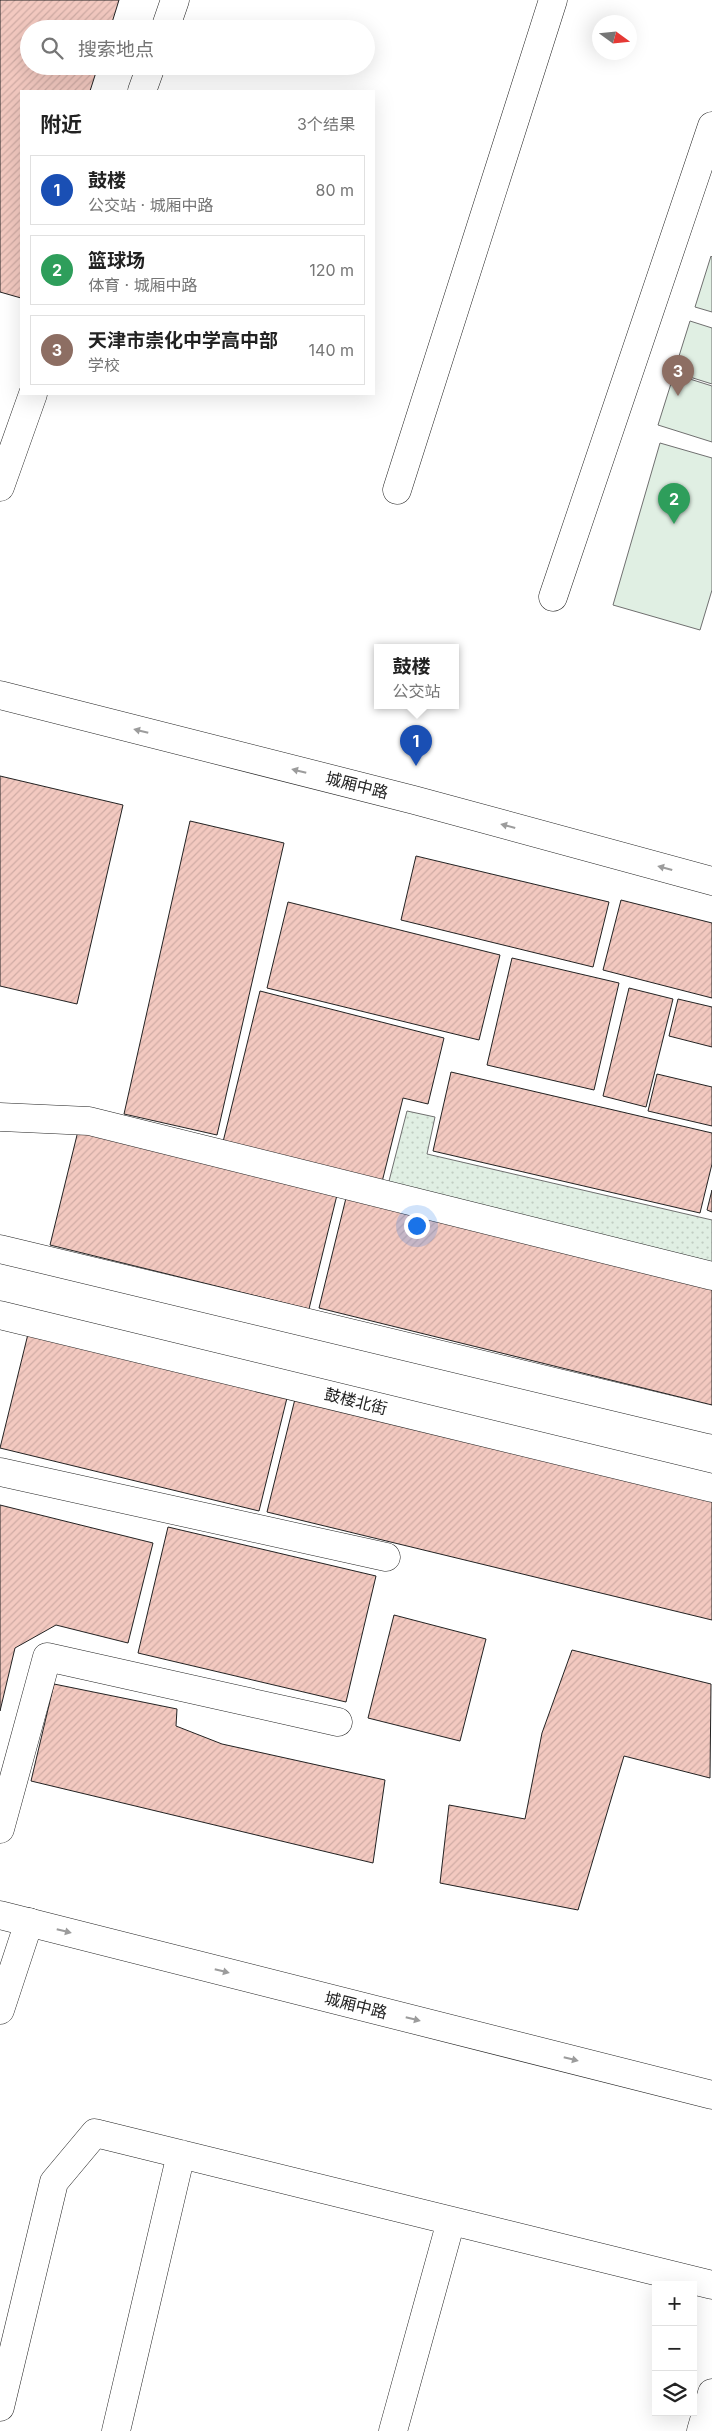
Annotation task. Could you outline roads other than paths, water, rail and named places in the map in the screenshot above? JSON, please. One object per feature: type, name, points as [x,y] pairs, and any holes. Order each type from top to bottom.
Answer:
[{"type":"street","points":[[168,20],[175,0]]},
{"type":"street","points":[[397,490],[553,0]]},
{"type":"street","points":[[142,90],[148,75]]},
{"type":"street","points":[[553,597],[712,126]]},
{"type":"street","points":[[0,487],[34,395]]},
{"type":"street","name":"城厢中路","points":[[0,695],[414,800],[712,881]]},
{"type":"street","points":[[0,1117],[89,1121],[712,1276]]},
{"type":"street","points":[[0,1249],[712,1420]]},
{"type":"street","name":"鼓楼北街","points":[[0,1315],[712,1488]]},
{"type":"street","points":[[0,1472],[386,1557]]},
{"type":"street","points":[[0,1829],[47,1656],[338,1722]]},
{"type":"street","name":"城厢中路","points":[[0,1915],[712,2095]]},
{"type":"street","points":[[0,2010],[29,1922]]},
{"type":"street","points":[[0,2406],[54,2182],[95,2133],[712,2286]]},
{"type":"street","points":[[116,2431],[181,2154]]},
{"type":"street","points":[[393,2431],[451,2221]]},
{"type":"street","points":[[701,2431],[712,2394]]},
{"type":"place","name":"天津市崇化中学高中部","points":[[678,396]]},
{"type":"place","name":"篮球场","points":[[674,524]]},
{"type":"place","name":"鼓楼","points":[[416,766]]}]
